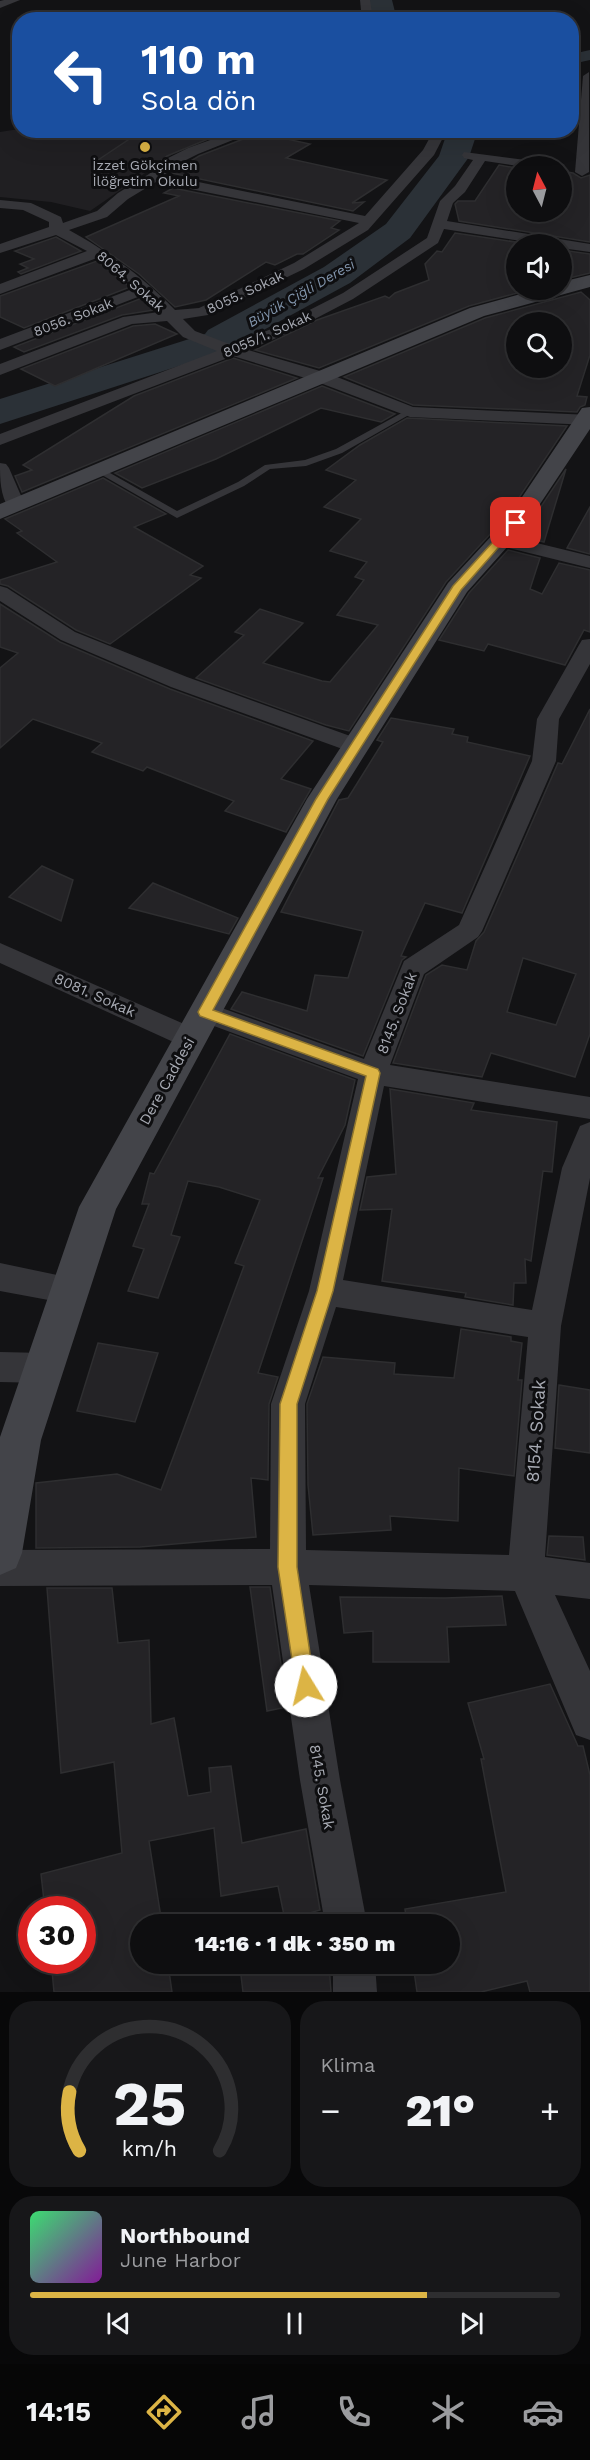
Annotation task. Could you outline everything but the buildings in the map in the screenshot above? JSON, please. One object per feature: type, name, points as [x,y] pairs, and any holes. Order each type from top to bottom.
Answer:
[{"type":"street","points":[[0,5],[15,0]]},
{"type":"street","points":[[581,172],[589,76]]},
{"type":"street","points":[[0,249],[102,214],[123,196],[154,177],[173,161],[230,138]]},
{"type":"street","name":"8055. Sokak","points":[[0,370],[129,320],[202,312],[299,266],[370,221],[429,152],[437,138]]},
{"type":"street","name":"8055/1. Sokak","points":[[0,440],[282,330],[377,279],[433,240],[447,201],[460,189],[475,157],[506,161]]},
{"type":"street","points":[[154,177],[370,221]]},
{"type":"street","name":"8064. Sokak","points":[[0,204],[26,206],[56,220],[56,229],[99,252],[146,290],[189,334],[229,350],[321,377],[410,412],[588,418]]},
{"type":"street","points":[[438,224],[590,248]]},
{"type":"street","points":[[0,289],[99,252]]},
{"type":"street","points":[[572,285],[590,281]]},
{"type":"street","name":"8056. Sokak","points":[[0,345],[146,290]]},
{"type":"street","points":[[0,468],[8,509],[477,312],[519,300]]},
{"type":"street","name":"Dere Caddesi","points":[[0,1552],[20,1440],[98,1207],[322,799],[457,588],[516,523],[588,418]]},
{"type":"street","points":[[500,540],[590,562]]},
{"type":"street","points":[[0,592],[68,636],[190,686],[356,746]]},
{"type":"street","name":"8145. Sokak","points":[[344,1914],[320,1780],[288,1567],[288,1404],[325,1291],[373,1073],[413,968],[469,931],[544,761],[548,719],[590,645]]},
{"type":"street","name":"8081. Sokak","points":[[0,952],[197,1025],[373,1073],[590,1108]]},
{"type":"street","name":"8154. Sokak","points":[[590,1134],[577,1168],[545,1326],[526,1573],[574,1679],[590,1721]]},
{"type":"street","points":[[0,1277],[70,1290]]},
{"type":"street","points":[[325,1291],[545,1326]]},
{"type":"street","points":[[0,1366],[44,1368]]},
{"type":"street","points":[[0,1568],[288,1567],[526,1573],[590,1581]]},
{"type":"street","points":[[354,1974],[354,1992]]},
{"type":"lane","points":[[100,471],[177,515],[241,484],[268,467],[306,463],[339,451],[410,412]]},
{"type":"shaded area","points":[[12,130],[12,138],[196,138],[90,211],[51,202],[0,197],[0,132]]},
{"type":"waterway","name":"Büyük Çiğli Deresi","points":[[380,0],[382,12]]},
{"type":"waterway","points":[[579,57],[590,55]]},
{"type":"waterway","name":"Büyük Çiğli Deresi","points":[[221,338],[337,275],[398,231],[454,157],[460,138]]},
{"type":"waterway","name":"Büyük Çiğli Deresi","points":[[0,412],[206,345]]},
{"type":"place","name":"İzzet Gökçimen İlöğretim Okulu","points":[[145,147]]},
{"type":"route","points":[[306,1686],[288,1567],[288,1404],[325,1291],[373,1073],[205,1012],[322,799],[457,588],[516,523]]}]
